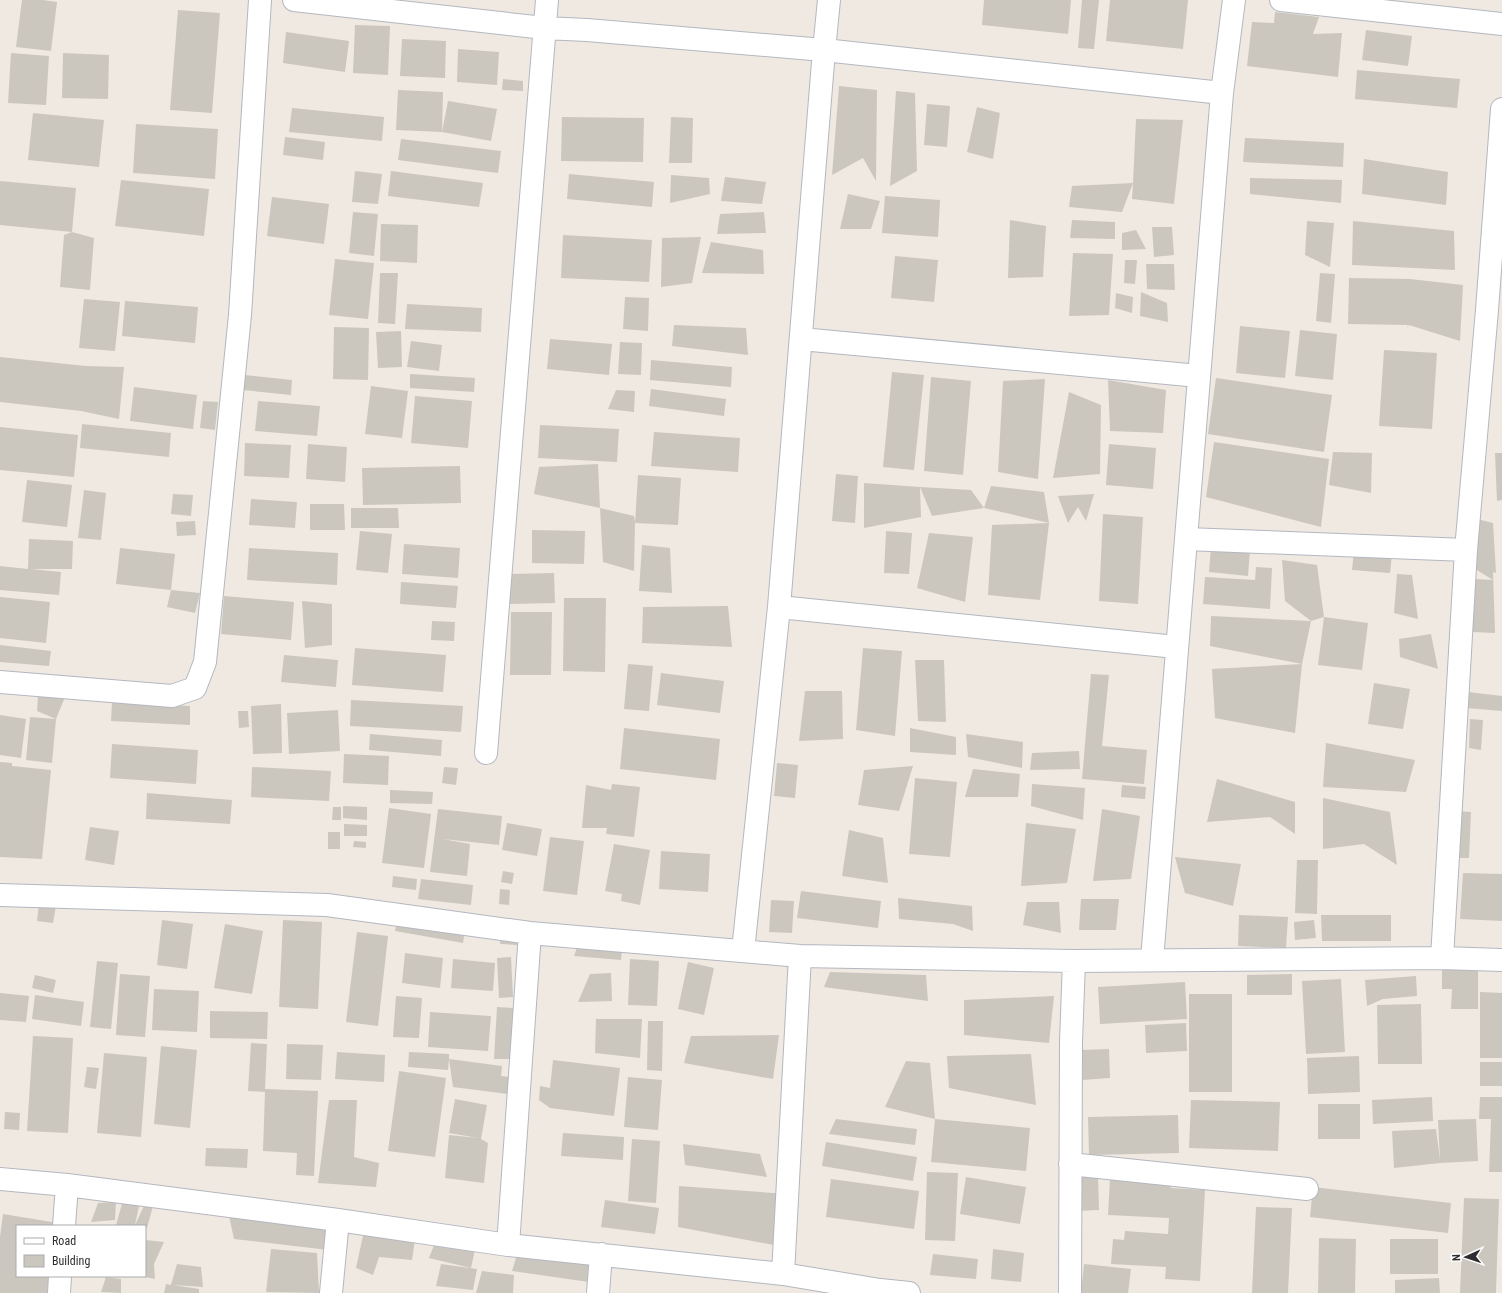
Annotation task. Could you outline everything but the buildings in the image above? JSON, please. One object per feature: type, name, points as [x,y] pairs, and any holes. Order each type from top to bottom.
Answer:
[{"type":"street","points":[[0,682],[172,696],[195,688],[205,662],[240,315],[260,0]]},
{"type":"street","points":[[294,0],[544,28],[595,30],[824,50],[1222,93]]},
{"type":"street","points":[[486,753],[546,0]]},
{"type":"street","points":[[743,951],[779,607],[829,0]]},
{"type":"street","points":[[1152,960],[1176,647],[1222,93],[1234,0]]},
{"type":"street","points":[[1280,0],[1502,24]]},
{"type":"street","points":[[1442,958],[1466,550],[1494,310],[1502,109]]},
{"type":"street","points":[[801,340],[1199,376]]},
{"type":"street","points":[[1186,540],[1466,550]]},
{"type":"street","points":[[779,607],[1176,647]]},
{"type":"street","points":[[0,895],[327,905],[530,933],[800,956],[1074,961],[1442,958],[1502,960]]},
{"type":"street","points":[[508,1245],[530,933]]},
{"type":"street","points":[[783,1274],[800,956]]},
{"type":"street","points":[[1070,1293],[1070,1164],[1074,961]]},
{"type":"street","points":[[1070,1164],[1307,1189]]},
{"type":"street","points":[[0,1178],[67,1185],[338,1220],[508,1245],[783,1274],[880,1291],[909,1293]]},
{"type":"street","points":[[64,1225],[67,1185]]},
{"type":"street","points":[[331,1293],[338,1220]]},
{"type":"street","points":[[598,1293],[601,1254]]},
{"type":"street","points":[[59,1293],[60,1277]]}]
